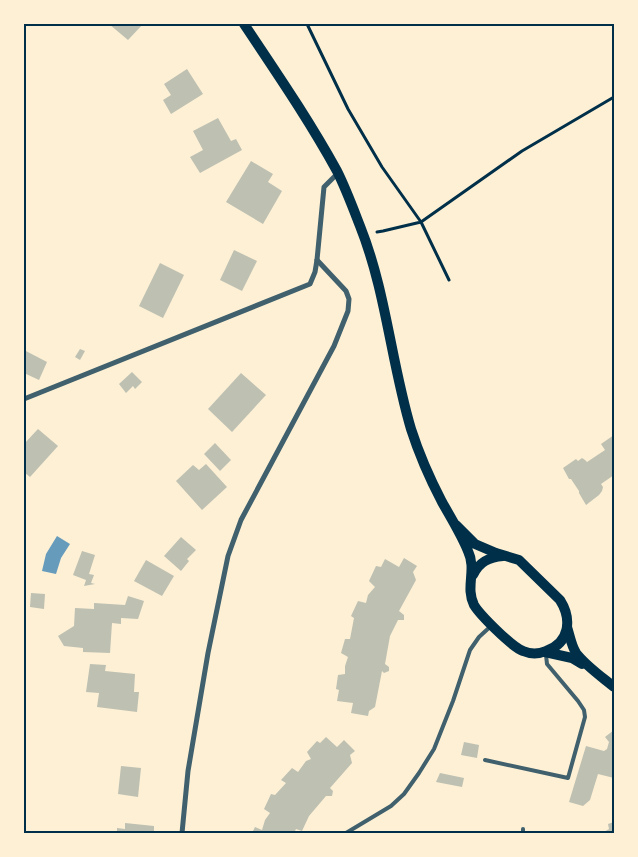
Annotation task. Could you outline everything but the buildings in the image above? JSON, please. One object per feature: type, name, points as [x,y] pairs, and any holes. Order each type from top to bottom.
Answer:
[{"type":"main road","points":[[244,24],[308,122],[338,173],[363,233],[371,254],[380,290],[401,394],[412,431],[426,469],[456,525],[471,558],[472,577]]},
{"type":"main road","points":[[456,525],[475,544],[524,563],[560,600],[567,616],[566,633],[558,646],[545,652]]},
{"type":"main road","points":[[511,557],[490,558],[481,562],[476,568],[472,577],[470,594],[479,612],[515,647],[532,653],[545,652],[572,658],[594,670]]},
{"type":"main road","points":[[567,626],[576,653],[614,687]]},
{"type":"street","points":[[24,399],[310,284],[318,260],[324,187],[338,173]]},
{"type":"street","points":[[182,833],[188,771],[208,653],[228,556],[241,520],[334,346],[348,311],[350,298],[346,291],[318,260]]},
{"type":"lane","points":[[346,833],[391,806],[404,794],[420,773],[434,749],[454,701],[470,650],[479,637],[492,625]]},
{"type":"lane","points":[[485,760],[568,778],[585,717],[584,710],[547,664],[545,652]]},
{"type":"path","points":[[306,24],[348,109],[382,167],[420,222],[449,280]]},
{"type":"path","points":[[363,233],[383,232],[420,222],[522,150],[614,96]]},
{"type":"water","points":[[57,536],[70,544],[61,558],[56,574],[42,571],[46,554]]}]
